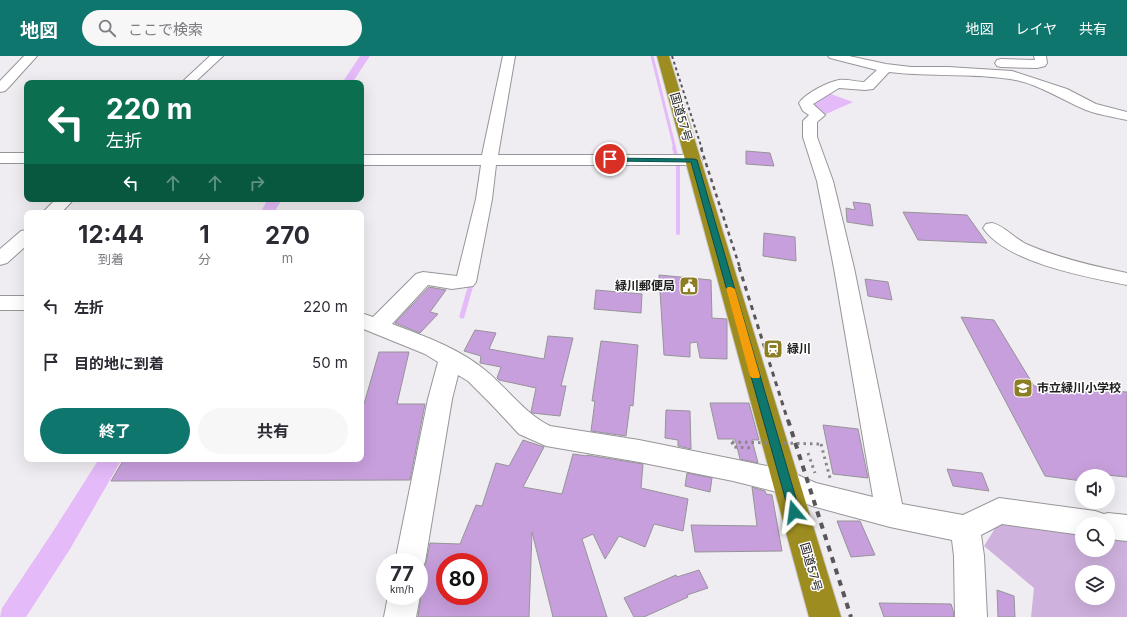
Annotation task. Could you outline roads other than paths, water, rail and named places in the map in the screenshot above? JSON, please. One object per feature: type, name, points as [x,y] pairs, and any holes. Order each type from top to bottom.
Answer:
[{"type":"highway","name":"国道57号","points":[[663,56],[825,617]]},
{"type":"street","points":[[0,88],[12,78],[22,64],[31,56]]},
{"type":"street","points":[[190,80],[217,56]]},
{"type":"street","points":[[509,56],[489,160],[484,199],[466,282],[452,283],[423,278],[369,323],[433,348],[476,375],[500,397],[528,427],[546,436],[647,453],[786,482],[812,494],[890,514],[965,529],[999,511],[1075,521]]},
{"type":"street","points":[[834,56],[886,68],[911,71],[1012,75],[1062,92],[1091,107],[1127,116]]},
{"type":"street","points":[[993,74],[989,62],[1037,64],[1041,63],[1040,56]]},
{"type":"street","points":[[886,68],[868,86],[862,87],[842,83],[834,85],[806,103],[808,108],[818,115],[810,121],[810,137],[825,181],[844,268],[890,514]]},
{"type":"street","points":[[0,158],[24,158]]},
{"type":"street","points":[[364,160],[694,160]]},
{"type":"street","points":[[54,210],[63,202]]},
{"type":"street","points":[[992,228],[999,236],[1047,259],[1086,270],[1127,279]]},
{"type":"street","points":[[0,259],[24,238]]},
{"type":"street","points":[[0,303],[24,303]]},
{"type":"street","points":[[412,553],[440,399],[450,359]]},
{"type":"street","points":[[1115,527],[1127,528]]},
{"type":"street","points":[[965,529],[969,556],[971,617]]},
{"type":"street","points":[[400,617],[402,605]]},
{"type":"waterway","points":[[349,80],[365,56]]},
{"type":"waterway","points":[[652,56],[675,149]]},
{"type":"waterway","points":[[674,148],[676,155]]},
{"type":"waterway","points":[[678,166],[678,233]]},
{"type":"waterway","points":[[269,210],[273,202]]},
{"type":"waterway","points":[[462,316],[472,281]]},
{"type":"waterway","points":[[11,617],[61,541],[109,462]]},
{"type":"railway","points":[[672,56],[702,149]]},
{"type":"railway","points":[[701,148],[740,268]]},
{"type":"railway","points":[[739,267],[788,421]]},
{"type":"railway","points":[[788,420],[851,617]]},
{"type":"place","name":"緑川郵便局","points":[[689,286]]},
{"type":"place","name":"緑川","points":[[773,349]]},
{"type":"place","name":"市立緑川小学校","points":[[1023,388]]}]
